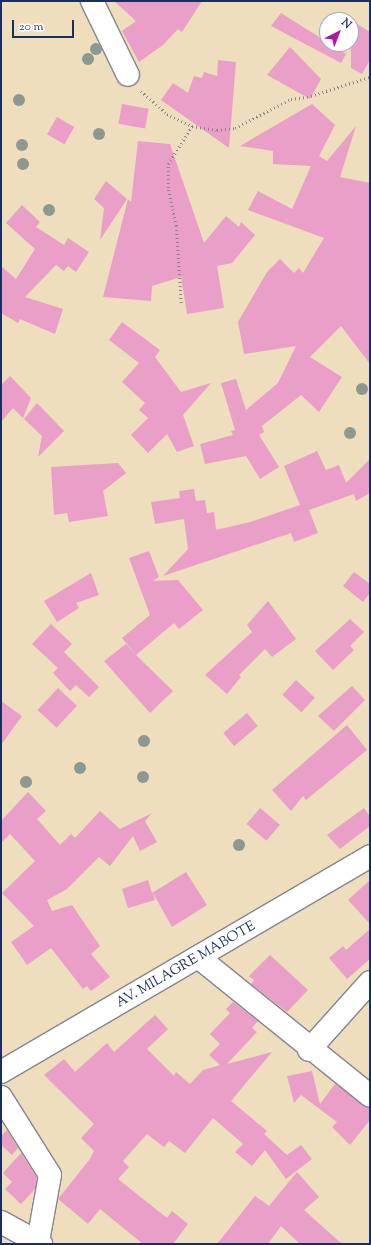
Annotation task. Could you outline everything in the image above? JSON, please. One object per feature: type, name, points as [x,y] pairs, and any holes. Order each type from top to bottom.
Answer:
[{"type":"street","points":[[92,1],[128,75]]},
{"type":"street","name":"AV. MILAGRE MABOTE","points":[[1,1072],[370,856]]},
{"type":"street","points":[[198,957],[310,1050],[370,1096]]},
{"type":"street","points":[[310,1050],[370,982]]},
{"type":"street","points":[[1,1097],[50,1175],[39,1243],[1,1222]]},
{"type":"path","points":[[128,75],[146,97],[167,114],[192,126],[218,130],[235,128],[291,99],[307,97],[370,77]]},
{"type":"path","points":[[181,303],[176,226],[168,188],[168,164],[192,126]]},
{"type":"building","points":[[114,1],[202,1],[182,32],[178,29],[163,45],[139,62],[122,31],[136,21]]},
{"type":"building","points":[[281,13],[319,37],[319,51],[271,26]]},
{"type":"building","points":[[359,25],[370,32],[370,60],[362,74],[351,68],[351,52],[359,52]]},
{"type":"building","points":[[290,47],[321,79],[310,99],[267,75]]},
{"type":"building","points":[[320,52],[343,52],[346,54],[341,63]]},
{"type":"building","points":[[218,60],[236,62],[229,148],[161,100],[173,83],[188,93],[194,76],[202,78],[204,72],[217,76]]},
{"type":"building","points":[[122,104],[149,109],[145,128],[119,124]]},
{"type":"building","points":[[312,104],[335,125],[319,156],[327,161],[356,126],[340,177],[370,183],[370,364],[341,326],[310,357],[342,377],[319,412],[301,395],[262,426],[264,432],[259,435],[279,467],[260,479],[246,456],[205,464],[200,444],[233,435],[231,431],[235,430],[221,383],[236,379],[246,410],[278,383],[296,346],[244,354],[238,322],[267,272],[280,259],[294,273],[299,268],[303,273],[324,238],[248,210],[258,191],[292,209],[311,166],[273,164],[273,151],[240,146]]},
{"type":"building","points":[[57,117],[74,127],[64,144],[47,134]]},
{"type":"building","points":[[138,141],[170,144],[204,243],[226,216],[239,227],[241,222],[255,235],[232,263],[217,266],[224,308],[187,314],[181,277],[152,286],[151,301],[103,297],[128,199],[131,202]]},
{"type":"building","points":[[106,181],[127,199],[100,240],[104,208],[94,199]]},
{"type":"building","points":[[22,205],[40,222],[36,227],[64,245],[68,238],[89,252],[76,272],[68,266],[64,271],[56,265],[25,297],[63,309],[55,334],[20,319],[18,323],[1,313],[1,266],[16,279],[35,249],[6,223]]},
{"type":"building","points":[[122,322],[160,350],[155,357],[181,392],[211,383],[183,415],[194,446],[177,452],[167,434],[148,453],[131,435],[148,418],[139,410],[145,403],[122,382],[139,363],[109,340]]},
{"type":"building","points":[[10,376],[31,398],[23,418],[13,408],[1,422],[1,385]]},
{"type":"building","points":[[37,403],[64,431],[38,457],[42,436],[24,419]]},
{"type":"building","points":[[317,451],[326,470],[339,465],[346,483],[370,459],[370,493],[356,501],[354,494],[309,510],[318,533],[294,542],[291,533],[163,576],[188,549],[184,519],[155,524],[151,502],[180,498],[179,491],[194,489],[196,501],[205,500],[207,513],[214,512],[216,530],[250,522],[300,505],[284,466]]},
{"type":"building","points":[[118,463],[126,473],[103,491],[108,516],[69,522],[67,513],[54,515],[51,467]]},
{"type":"building","points":[[149,551],[159,577],[153,581],[178,580],[203,610],[179,629],[174,623],[136,655],[122,638],[150,615],[129,558]]},
{"type":"building","points":[[354,572],[370,584],[370,593],[363,602],[343,586]]},
{"type":"building","points":[[91,573],[99,595],[76,603],[79,608],[57,622],[44,601]]},
{"type":"building","points":[[268,601],[296,639],[272,657],[265,649],[239,675],[241,677],[227,694],[205,675],[252,632],[247,625]]},
{"type":"building","points":[[350,619],[364,632],[350,646],[354,650],[333,670],[315,651]]},
{"type":"building","points":[[51,624],[72,644],[64,652],[99,687],[89,697],[76,685],[70,691],[53,673],[58,668],[32,644]]},
{"type":"building","points":[[126,644],[173,691],[150,713],[104,661]]},
{"type":"building","points":[[296,680],[315,698],[301,712],[282,695]]},
{"type":"building","points":[[352,686],[365,700],[334,731],[318,716]]},
{"type":"building","points":[[58,688],[77,706],[57,728],[38,710]]},
{"type":"building","points":[[1,701],[22,716],[1,745]]},
{"type":"building","points":[[247,713],[258,726],[234,746],[223,733]]},
{"type":"building","points":[[347,725],[367,750],[306,800],[303,796],[291,811],[272,790]]},
{"type":"building","points":[[28,792],[46,811],[37,819],[60,845],[71,834],[75,838],[100,811],[120,829],[152,813],[145,821],[157,842],[140,851],[133,836],[110,866],[99,857],[67,889],[47,900],[52,911],[72,905],[100,946],[91,954],[110,977],[91,991],[87,986],[83,989],[51,948],[27,965],[11,942],[34,926],[2,893],[35,861],[10,834],[1,843],[1,821]]},
{"type":"building","points":[[260,808],[280,825],[266,841],[247,824]]},
{"type":"building","points":[[364,808],[370,817],[370,826],[340,849],[327,835]]},
{"type":"building","points":[[186,872],[207,905],[172,927],[153,893],[155,900],[128,908],[122,889],[148,880],[152,893]]},
{"type":"building","points":[[370,880],[370,924],[348,900]]},
{"type":"building","points":[[370,929],[370,959],[347,979],[329,958],[343,946],[346,950]]},
{"type":"building","points":[[270,955],[308,990],[287,1012],[251,984],[254,980],[249,976]]},
{"type":"building","points":[[233,1002],[258,1021],[252,1028],[257,1032],[227,1064],[272,1052],[231,1101],[267,1131],[264,1134],[287,1155],[301,1145],[312,1159],[286,1179],[265,1150],[252,1166],[235,1152],[243,1144],[213,1118],[185,1153],[169,1141],[164,1147],[147,1134],[123,1161],[129,1167],[118,1179],[167,1218],[172,1211],[188,1224],[173,1244],[143,1244],[100,1209],[88,1224],[58,1199],[90,1159],[94,1151],[81,1138],[94,1124],[44,1075],[64,1059],[75,1072],[107,1043],[114,1052],[155,1015],[168,1029],[147,1049],[174,1076],[176,1072],[190,1084],[203,1070],[220,1065],[209,1055],[220,1044],[210,1034],[230,1013],[226,1009]]},
{"type":"building","points":[[312,1071],[320,1104],[335,1084],[370,1108],[370,1120],[350,1145],[332,1127],[337,1122],[301,1095],[294,1103],[287,1076]]},
{"type":"building","points":[[7,1130],[18,1148],[12,1155],[1,1145],[1,1136]]},
{"type":"building","points":[[21,1153],[37,1178],[35,1189],[21,1204],[5,1189],[12,1182],[3,1173]]},
{"type":"building","points":[[297,1172],[319,1197],[304,1210],[342,1244],[300,1244],[281,1226],[268,1244],[217,1244],[255,1196],[269,1206]]}]
